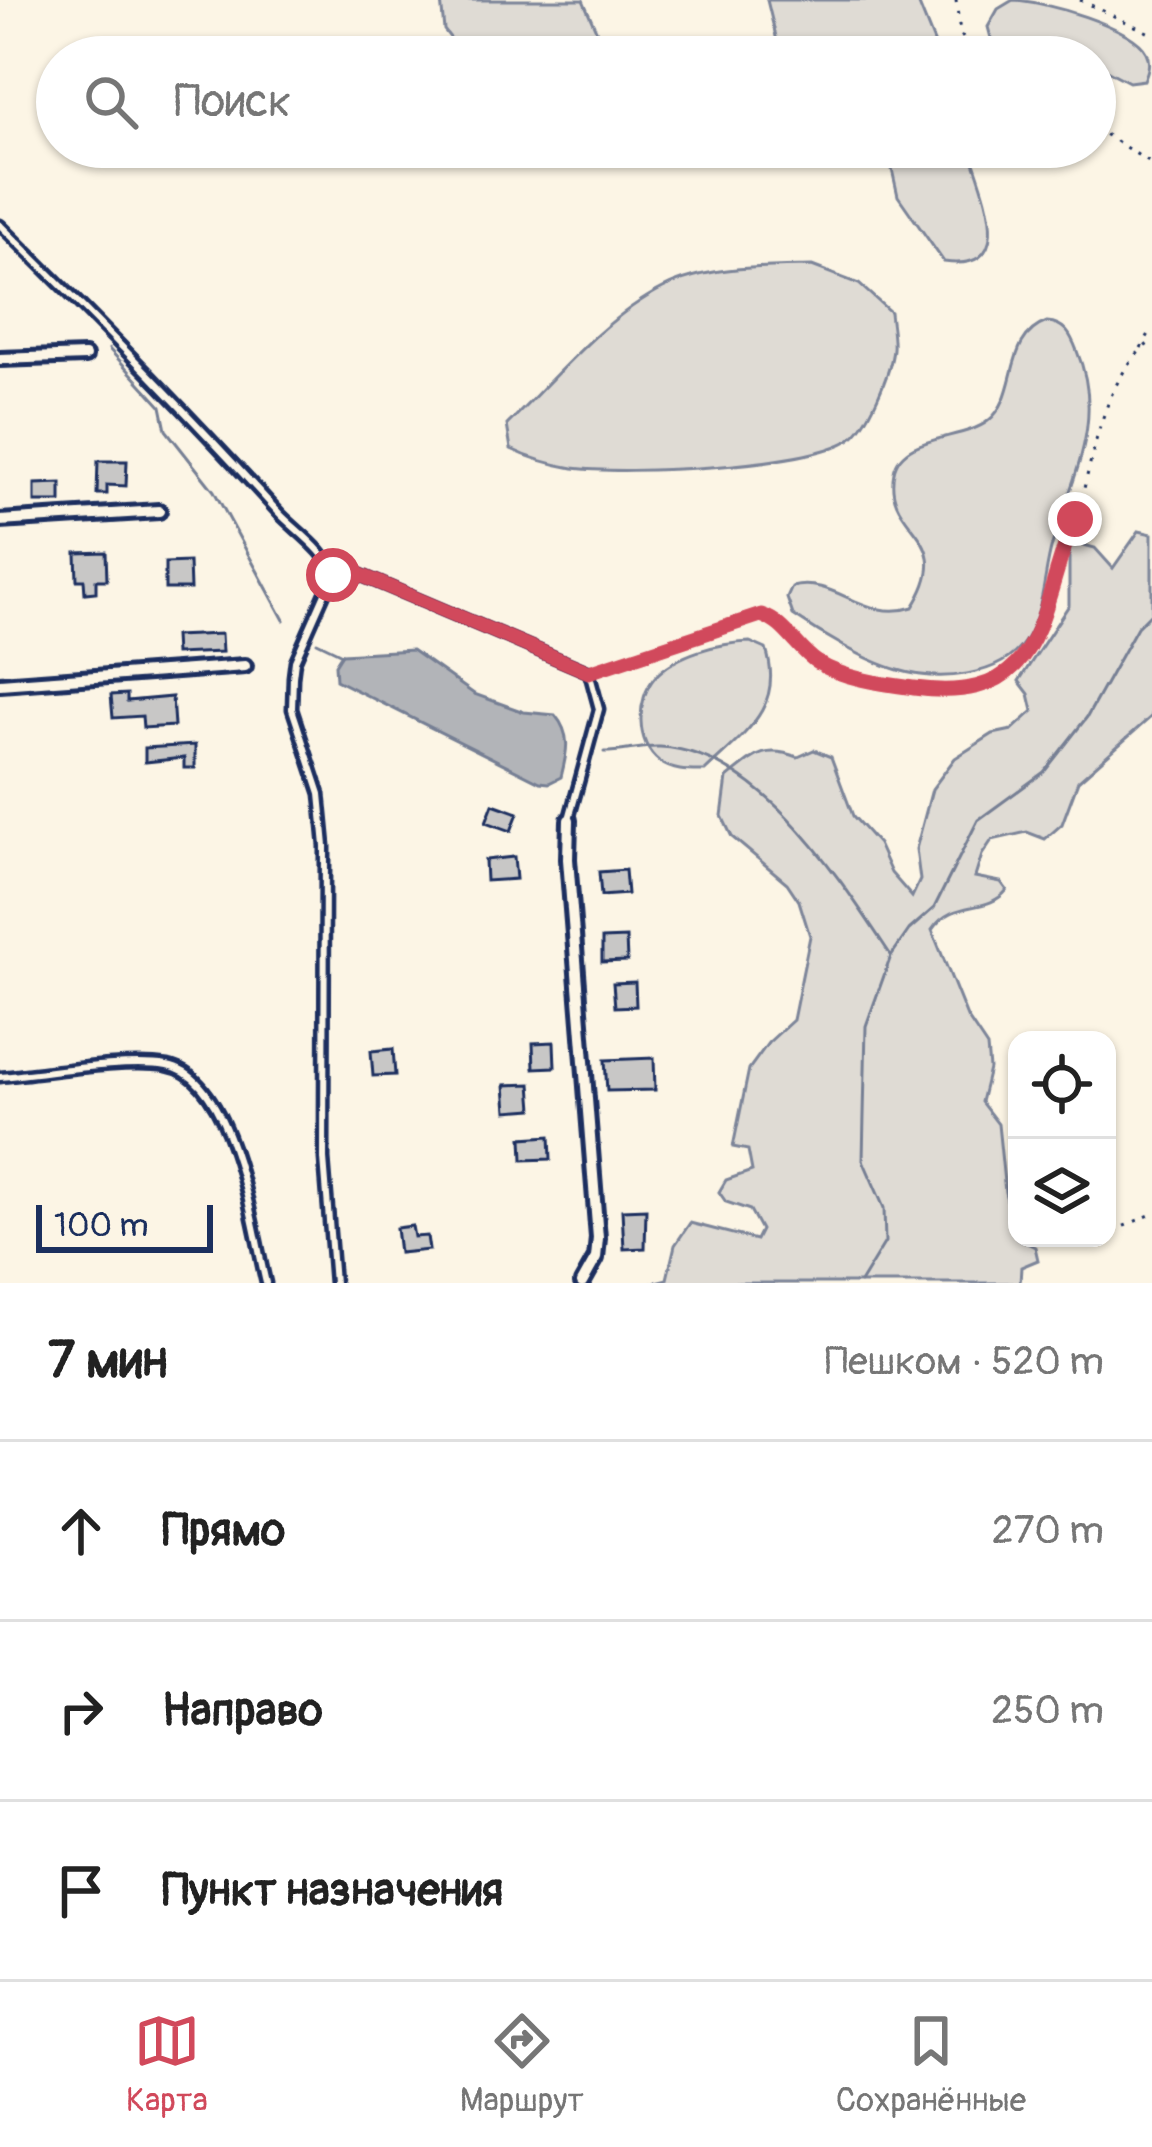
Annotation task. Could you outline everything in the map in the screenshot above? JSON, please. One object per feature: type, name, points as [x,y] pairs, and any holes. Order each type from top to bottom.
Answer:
[{"type":"street","points":[[0,359],[85,356]]},
{"type":"street","points":[[0,521],[159,511]]},
{"type":"street","points":[[0,685],[244,666]]},
{"type":"street","points":[[569,820],[568,859],[598,1238],[596,1258],[582,1283]]},
{"type":"lane","points":[[0,225],[164,386],[303,539],[330,562],[589,672],[599,709],[569,820]]},
{"type":"lane","points":[[330,562],[333,575],[296,661],[292,709],[320,794],[325,846],[324,1159],[334,1283]]},
{"type":"lane","points":[[0,1077],[132,1066],[167,1066],[188,1073],[209,1093],[228,1131],[266,1283]]},
{"type":"path","points":[[956,0],[962,36]]},
{"type":"path","points":[[1080,0],[1152,34]]},
{"type":"path","points":[[1116,141],[1152,164]]},
{"type":"path","points":[[589,672],[761,615],[776,620],[818,663],[877,683],[963,690],[998,679],[1024,658],[1039,633],[1110,398],[1152,329]]},
{"type":"path","points":[[1140,350],[1152,341]]},
{"type":"path","points":[[1116,1230],[1152,1214]]},
{"type":"shaded area","points":[[441,0],[583,0],[599,36],[449,36]]},
{"type":"shaded area","points":[[767,0],[917,0],[932,36],[776,36]]},
{"type":"shaded area","points":[[1013,0],[1026,1],[1124,33],[1146,52],[1144,80],[1129,82],[1116,75],[1116,36],[990,36],[988,27],[998,9]]},
{"type":"shaded area","points":[[892,168],[976,168],[990,224],[982,254],[968,262],[944,262],[898,196]]},
{"type":"shaded area","points":[[812,266],[859,284],[890,312],[893,345],[888,371],[871,412],[849,440],[795,457],[672,469],[573,468],[511,449],[507,425],[580,350],[641,301],[698,275]]},
{"type":"shaded area","points":[[1047,322],[1066,331],[1077,351],[1085,377],[1087,425],[1052,545],[1040,607],[1025,641],[984,670],[931,676],[872,660],[793,615],[787,598],[792,587],[808,585],[880,609],[913,607],[929,563],[925,547],[893,492],[899,460],[920,444],[988,421],[1005,397],[1023,341]]},
{"type":"shaded area","points":[[1139,531],[1152,534],[1152,716],[1078,781],[1062,824],[1045,839],[1027,832],[992,840],[975,877],[1001,882],[1007,890],[999,898],[950,914],[932,930],[967,1017],[987,1047],[989,1069],[981,1102],[998,1124],[1008,1247],[1035,1247],[1038,1260],[1021,1267],[1020,1283],[652,1283],[667,1279],[675,1245],[690,1223],[756,1240],[761,1230],[750,1210],[726,1202],[719,1192],[726,1180],[752,1171],[748,1150],[733,1147],[749,1069],[793,1020],[810,936],[799,901],[787,883],[732,837],[722,816],[727,778],[767,752],[798,757],[814,750],[831,757],[853,816],[878,844],[891,873],[912,897],[920,880],[916,849],[932,789],[955,758],[993,734],[1012,730],[1033,711],[1019,681],[1069,605],[1069,541],[1095,548],[1113,568]]},
{"type":"shaded area","points":[[750,642],[766,649],[770,670],[770,688],[757,718],[705,771],[676,769],[660,762],[646,744],[641,721],[644,697],[655,677],[700,651]]},
{"type":"shaded area","points":[[412,650],[474,694],[524,712],[555,715],[566,737],[561,777],[540,782],[336,680],[335,665],[342,654]]},
{"type":"building","points":[[98,461],[127,461],[126,486],[107,485],[107,494],[97,494]]},
{"type":"building","points":[[61,483],[61,502],[35,502],[35,484]]},
{"type":"building","points":[[106,552],[107,580],[96,580],[96,592],[85,593],[84,580],[77,580],[76,553]]},
{"type":"building","points":[[189,562],[190,589],[165,589],[165,563]]},
{"type":"building","points":[[221,634],[222,652],[175,654],[174,636]]},
{"type":"building","points":[[127,694],[127,701],[172,697],[174,726],[143,728],[142,716],[113,718],[111,695]]},
{"type":"building","points":[[195,745],[195,768],[184,768],[184,758],[145,762],[145,748]]},
{"type":"building","points":[[493,804],[518,813],[511,831],[486,822]]},
{"type":"building","points":[[514,857],[516,879],[486,881],[485,860]]},
{"type":"building","points":[[625,870],[627,894],[601,896],[599,872]]},
{"type":"building","points":[[626,938],[627,961],[602,962],[602,939]]},
{"type":"building","points":[[635,982],[636,1006],[615,1007],[613,983]]},
{"type":"building","points":[[554,1042],[555,1067],[534,1068],[533,1043]]},
{"type":"building","points":[[393,1049],[395,1075],[373,1076],[371,1051]]},
{"type":"building","points":[[654,1058],[655,1090],[607,1091],[605,1060]]},
{"type":"building","points":[[531,1084],[533,1109],[507,1111],[505,1085]]},
{"type":"building","points":[[550,1136],[551,1159],[523,1160],[522,1138]]},
{"type":"building","points":[[646,1209],[645,1248],[624,1249],[622,1210]]},
{"type":"building","points":[[412,1226],[414,1237],[427,1236],[429,1250],[399,1253],[396,1228]]},
{"type":"waterway","points":[[109,349],[161,406],[166,430],[214,491],[284,620]]},
{"type":"waterway","points":[[860,1283],[885,1242],[884,1208],[863,1160],[866,1026],[891,956],[909,930],[934,908],[978,820],[1044,772],[1087,717],[1137,627],[1152,612]]},
{"type":"waterway","points":[[317,642],[342,654]]},
{"type":"waterway","points":[[604,752],[660,747],[697,754],[732,771],[794,824],[890,954]]},
{"type":"route","points":[[333,575],[330,562],[589,672],[761,615],[776,620],[818,663],[877,683],[963,690],[998,679],[1024,658],[1039,633],[1059,556],[1075,519]]}]
